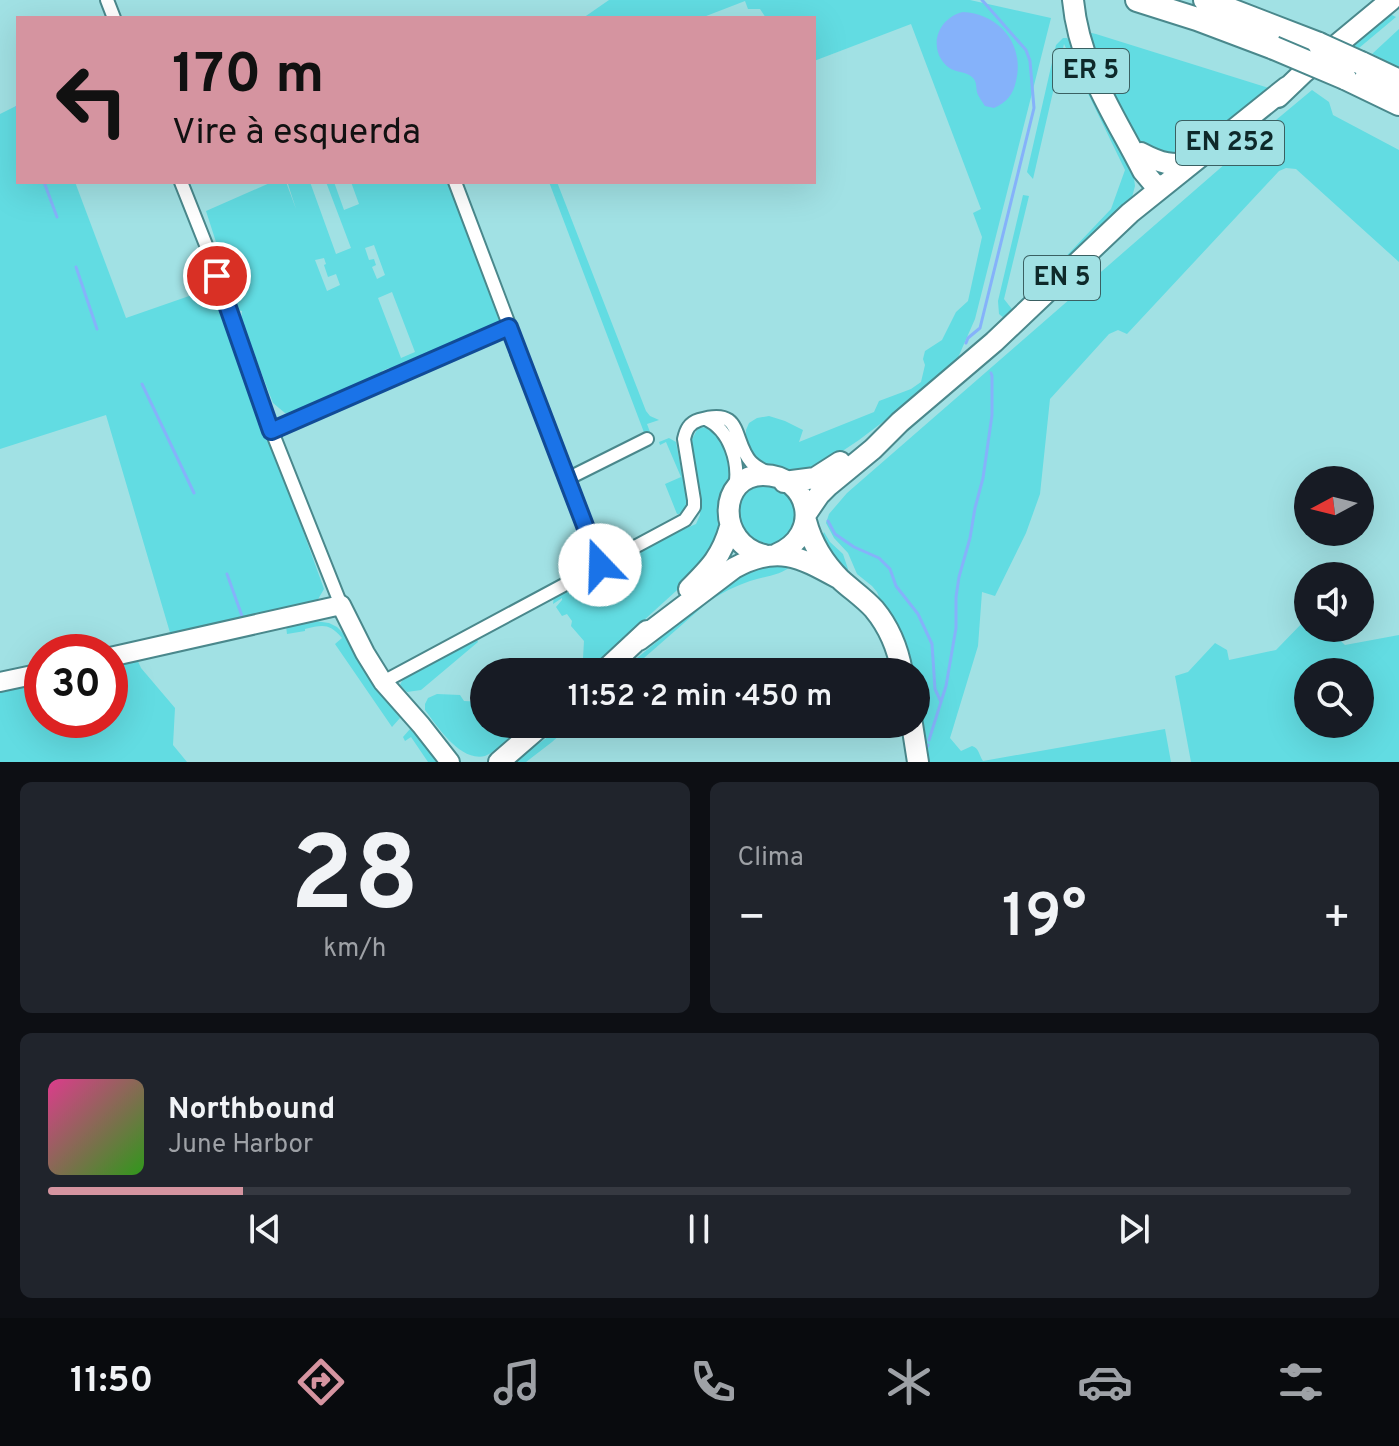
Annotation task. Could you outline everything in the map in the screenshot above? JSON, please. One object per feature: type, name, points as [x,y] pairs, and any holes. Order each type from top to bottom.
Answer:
[{"type":"highway","points":[[1137,0],[1274,48],[1399,81]]},
{"type":"highway","points":[[1205,0],[1319,44],[1399,104]]},
{"type":"main road","name":"ER 5","points":[[1073,0],[1083,52],[1125,136],[1141,153]]},
{"type":"main road","name":"EN 252","points":[[1098,256],[1193,162],[1391,0]]},
{"type":"main road","name":"EN 252","points":[[1130,213],[1165,191],[1235,138],[1287,87]]},
{"type":"main road","points":[[1125,136],[1143,171],[1165,191]]},
{"type":"main road","points":[[1125,136],[1140,173],[1141,186],[1130,213]]},
{"type":"main road","points":[[1141,153],[1156,169],[1165,191]]},
{"type":"main road","points":[[1141,153],[1171,165],[1193,162]]},
{"type":"main road","name":"EN 5","points":[[994,342],[1130,213]]},
{"type":"main road","name":"EN 5","points":[[639,640],[734,568],[749,559],[788,550],[797,542],[806,517],[828,486],[1098,256]]},
{"type":"main road","name":"EN 5","points":[[619,658],[716,561],[730,527],[729,508],[733,493],[741,484],[750,477],[762,475],[803,481],[823,474],[900,422]]},
{"type":"main road","points":[[780,480],[800,495],[810,539],[818,552],[840,579],[864,599],[883,621],[899,658]]},
{"type":"main road","points":[[730,527],[746,549],[792,556],[840,579]]},
{"type":"main road","points":[[499,762],[527,738]]},
{"type":"main road","points":[[914,738],[918,762]]},
{"type":"street","points":[[182,184],[271,431],[341,605],[383,682],[450,762]]},
{"type":"street","points":[[456,184],[600,565]]},
{"type":"street","points":[[271,431],[509,327]]},
{"type":"street","points":[[383,682],[689,517],[694,500],[685,435],[693,423],[714,416],[728,420],[738,433],[749,460],[780,480]]},
{"type":"street","points":[[706,419],[720,428],[734,457],[737,472],[733,493]]},
{"type":"street","points":[[567,479],[647,439]]},
{"type":"street","points":[[128,653],[341,605]]},
{"type":"street","points":[[0,682],[24,677]]},
{"type":"street","points":[[437,745],[458,762]]},
{"type":"shaded area","points":[[609,0],[970,0],[1051,18],[975,319],[953,369],[814,470],[788,473],[763,464],[751,453],[746,430],[749,423],[757,418],[769,416],[803,430],[799,442],[874,412],[879,401],[921,382],[925,351],[942,340],[956,312],[968,301],[982,237],[973,213],[981,209],[911,24],[816,60],[816,16],[765,16],[760,9],[748,9],[745,1],[706,16],[586,16]]},
{"type":"shaded area","points":[[963,12],[988,18],[998,25],[1013,43],[1017,55],[1013,90],[1006,101],[994,108],[984,105],[972,77],[948,67],[938,52],[941,27],[954,15]]},
{"type":"shaded area","points":[[1388,13],[1396,17],[1359,48],[1349,44]]},
{"type":"shaded area","points":[[1399,29],[1399,67],[1372,54]]},
{"type":"shaded area","points":[[1083,31],[1272,89],[1186,157],[1143,148],[1123,118]]},
{"type":"shaded area","points":[[1063,38],[1072,43],[1133,171],[1135,186],[1131,201],[1039,294],[1035,289],[1111,209],[1125,170],[1064,44],[1033,179],[1027,172],[1056,45]]},
{"type":"shaded area","points":[[1312,90],[1329,102],[1333,115],[1399,150],[1399,262],[1296,169],[1286,168],[1279,171],[1127,334],[1118,330],[1109,334],[1050,399],[1040,494],[1026,533],[995,596],[982,592],[978,646],[950,738],[961,751],[974,747],[983,761],[1165,729],[1171,762],[925,762],[922,738],[930,738],[930,658],[904,658],[877,592],[857,574],[848,553],[834,538],[826,523],[829,514],[847,493]]},
{"type":"shaded area","points":[[16,106],[16,184],[76,184],[126,318],[215,287],[324,589],[317,601],[171,636],[106,415],[0,449],[0,114]]},
{"type":"shaded area","points":[[267,184],[287,184],[296,209],[288,184],[311,184],[336,254],[351,248],[327,184],[335,184],[344,210],[359,204],[352,184],[454,184],[502,316],[499,325],[396,369],[382,371],[381,376],[294,413],[285,413],[273,403],[241,320],[242,311],[238,310],[206,211]],"holes":[[[374,245],[385,275],[377,279],[372,267],[376,265],[374,259],[369,260],[365,248]],[[324,258],[328,277],[336,274],[340,285],[327,291],[315,260]],[[392,292],[415,352],[401,358],[378,298]]]},
{"type":"shaded area","points":[[550,184],[558,184],[646,411],[659,420],[647,424],[650,432],[645,435]]},
{"type":"shaded area","points":[[1023,195],[1029,196],[1004,299],[1015,313],[1004,318],[999,314],[998,301]]},
{"type":"shaded area","points":[[698,428],[715,430],[731,465],[720,508],[718,538],[698,571],[602,658],[583,658],[584,641],[571,626],[572,621],[567,614],[562,616],[556,607],[562,598],[553,604],[554,596],[633,551],[696,524],[701,497],[691,441]]},
{"type":"shaded area","points":[[669,438],[676,442],[687,500],[686,508],[679,514],[665,484],[681,477],[666,442],[660,445],[659,442]]},
{"type":"shaded area","points":[[767,485],[788,494],[797,515],[788,536],[767,545],[746,536],[737,515],[746,494]]},
{"type":"shaded area","points":[[824,532],[843,554],[846,571],[819,543]]},
{"type":"shaded area","points":[[793,564],[779,573],[728,590],[708,602],[644,658],[637,658],[738,575],[763,565]]},
{"type":"shaded area","points":[[315,621],[329,623],[345,635],[370,679],[400,718],[392,727],[335,644],[342,638],[337,633],[321,626],[287,634],[286,626]]},
{"type":"shaded area","points":[[1294,631],[1294,642],[1342,642],[1345,645],[1399,635],[1399,762],[1191,762],[1175,676],[1188,672],[1215,643],[1227,650],[1229,660],[1276,650]]},
{"type":"shaded area","points":[[477,640],[421,690],[407,692],[400,685],[411,672],[415,673]]},
{"type":"shaded area","points":[[136,657],[141,668],[175,708],[173,745],[187,762],[0,762],[0,689],[24,684],[24,738],[128,738],[128,659]]},
{"type":"shaded area","points":[[437,694],[460,695],[464,701],[470,701],[470,738],[510,738],[485,756],[467,754],[450,742],[425,710],[428,698]]},
{"type":"shaded area","points":[[410,729],[439,762],[428,762],[411,737],[405,741],[403,737]]},
{"type":"shaded area","points":[[556,738],[526,762],[510,762],[544,740]]},
{"type":"waterway","points":[[966,343],[980,328],[1034,108],[1030,61],[1026,50],[982,0]]},
{"type":"waterway","points":[[45,184],[57,217]]},
{"type":"waterway","points":[[76,267],[97,329]]},
{"type":"waterway","points":[[929,740],[946,686],[956,628],[959,577],[983,478],[992,415],[991,373]]},
{"type":"waterway","points":[[142,384],[194,493]]},
{"type":"waterway","points":[[828,521],[835,534],[879,558],[890,569],[896,586],[918,614],[932,644],[935,689],[941,702]]},
{"type":"waterway","points":[[227,574],[242,616]]},
{"type":"waterway","points":[[926,749],[928,745]]},
{"type":"route","points":[[217,276],[271,431],[509,327],[600,565]]}]
